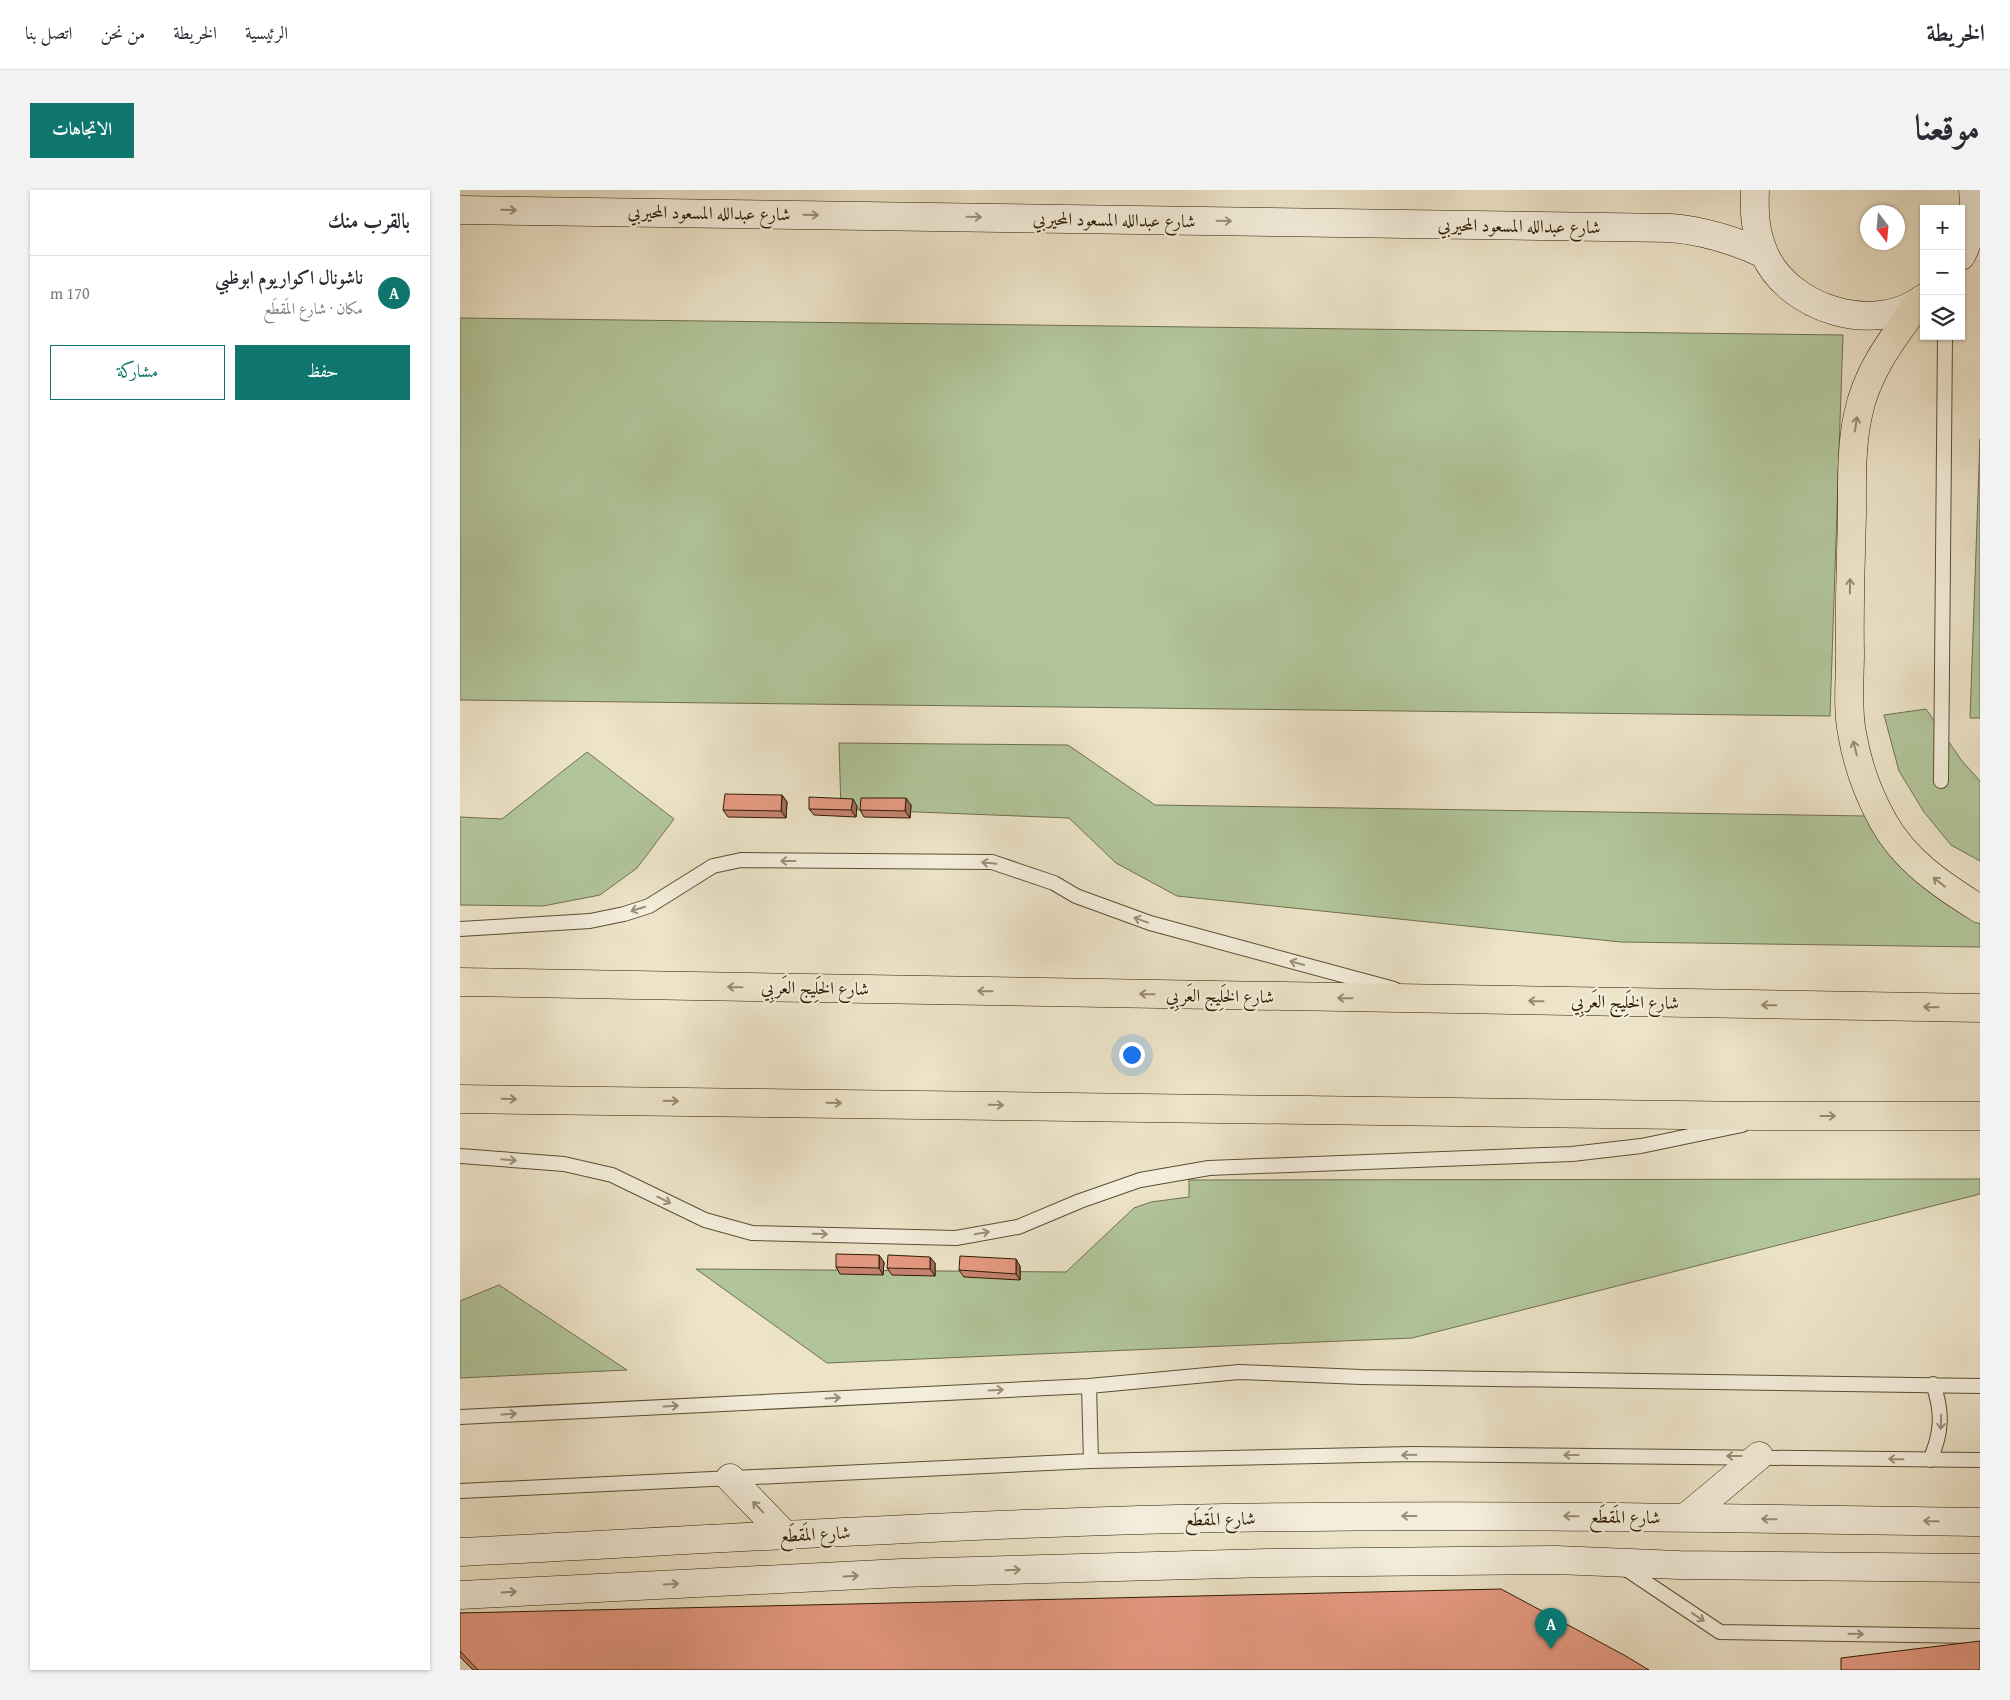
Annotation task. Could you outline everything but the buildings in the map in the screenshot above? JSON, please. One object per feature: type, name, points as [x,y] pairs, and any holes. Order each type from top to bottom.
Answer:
[{"type":"highway","points":[[1920,302],[1881,354],[1867,384],[1858,415],[1853,448],[1849,620],[1851,730],[1859,762],[1883,822],[1899,844],[1940,884],[1980,909]]},
{"type":"highway","name":"شارع الخَلِيج العَربِي","points":[[460,982],[1980,1008]]},
{"type":"highway","points":[[460,1099],[1779,1116],[1980,1116]]},
{"type":"street","points":[[1755,190],[1754,219],[1764,254],[1781,279],[1804,299],[1832,311],[1870,315],[1892,312],[1920,300]]},
{"type":"street","points":[[1964,250],[1970,239],[1975,206],[1973,190]]},
{"type":"street","name":"شارع عبدالله المسعود المحيربي","points":[[460,210],[1671,228],[1708,233],[1737,242],[1764,254]]},
{"type":"street","points":[[1965,263],[1980,256]]},
{"type":"street","points":[[1686,1518],[1759,1456]]},
{"type":"street","points":[[730,1478],[796,1535],[808,1578]]},
{"type":"street","name":"شارع المَقطَع","points":[[460,1552],[796,1535],[1176,1519],[1540,1516],[1980,1522]]},
{"type":"street","points":[[460,1595],[808,1578],[1258,1563],[1426,1560],[1615,1561],[1679,1565],[1980,1568]]},
{"type":"lane","points":[[1941,781],[1945,340]]},
{"type":"lane","points":[[460,929],[590,921],[624,914],[649,906],[713,866],[741,860],[992,862],[1054,882],[1076,896],[1150,923],[1429,999]]},
{"type":"lane","points":[[460,1156],[564,1164],[612,1175],[705,1220],[752,1233],[956,1238],[1018,1227],[1080,1201],[1140,1180],[1209,1168],[1572,1154],[1641,1146],[1711,1133],[1779,1116]]},
{"type":"lane","points":[[460,1417],[1089,1386],[1239,1372],[1361,1378],[1980,1386]]},
{"type":"lane","points":[[1930,1460],[1936,1446],[1941,1423],[1938,1400],[1933,1384]]},
{"type":"lane","points":[[1089,1386],[1091,1461]]},
{"type":"lane","points":[[460,1491],[1091,1461],[1413,1454],[1759,1456],[1980,1460]]},
{"type":"lane","points":[[1615,1561],[1720,1632],[1980,1636]]},
{"type":"green space","points":[[460,318],[1843,335],[1830,716],[460,700]]},
{"type":"green space","points":[[1980,439],[1980,718],[1970,718]]},
{"type":"green space","points":[[1926,709],[1962,761],[1980,781],[1980,861],[1951,845],[1924,812],[1899,771],[1884,715]]},
{"type":"green space","points":[[839,743],[1068,745],[1155,805],[1866,816],[1910,876],[1948,905],[1980,921],[1980,947],[1621,942],[1177,896],[1116,863],[1069,818],[841,809]]},
{"type":"green space","points":[[587,752],[674,819],[637,868],[600,895],[543,906],[460,905],[460,817],[502,819]]},
{"type":"green space","points":[[1980,1179],[1980,1194],[1412,1338],[827,1363],[696,1269],[1066,1272],[1134,1208],[1151,1202],[1189,1197],[1189,1180]]},
{"type":"green space","points":[[499,1285],[627,1370],[460,1378],[460,1301]]},
{"type":"place","name":"ناشونال اكواريوم ابوظبي","points":[[1551,1649]]}]
